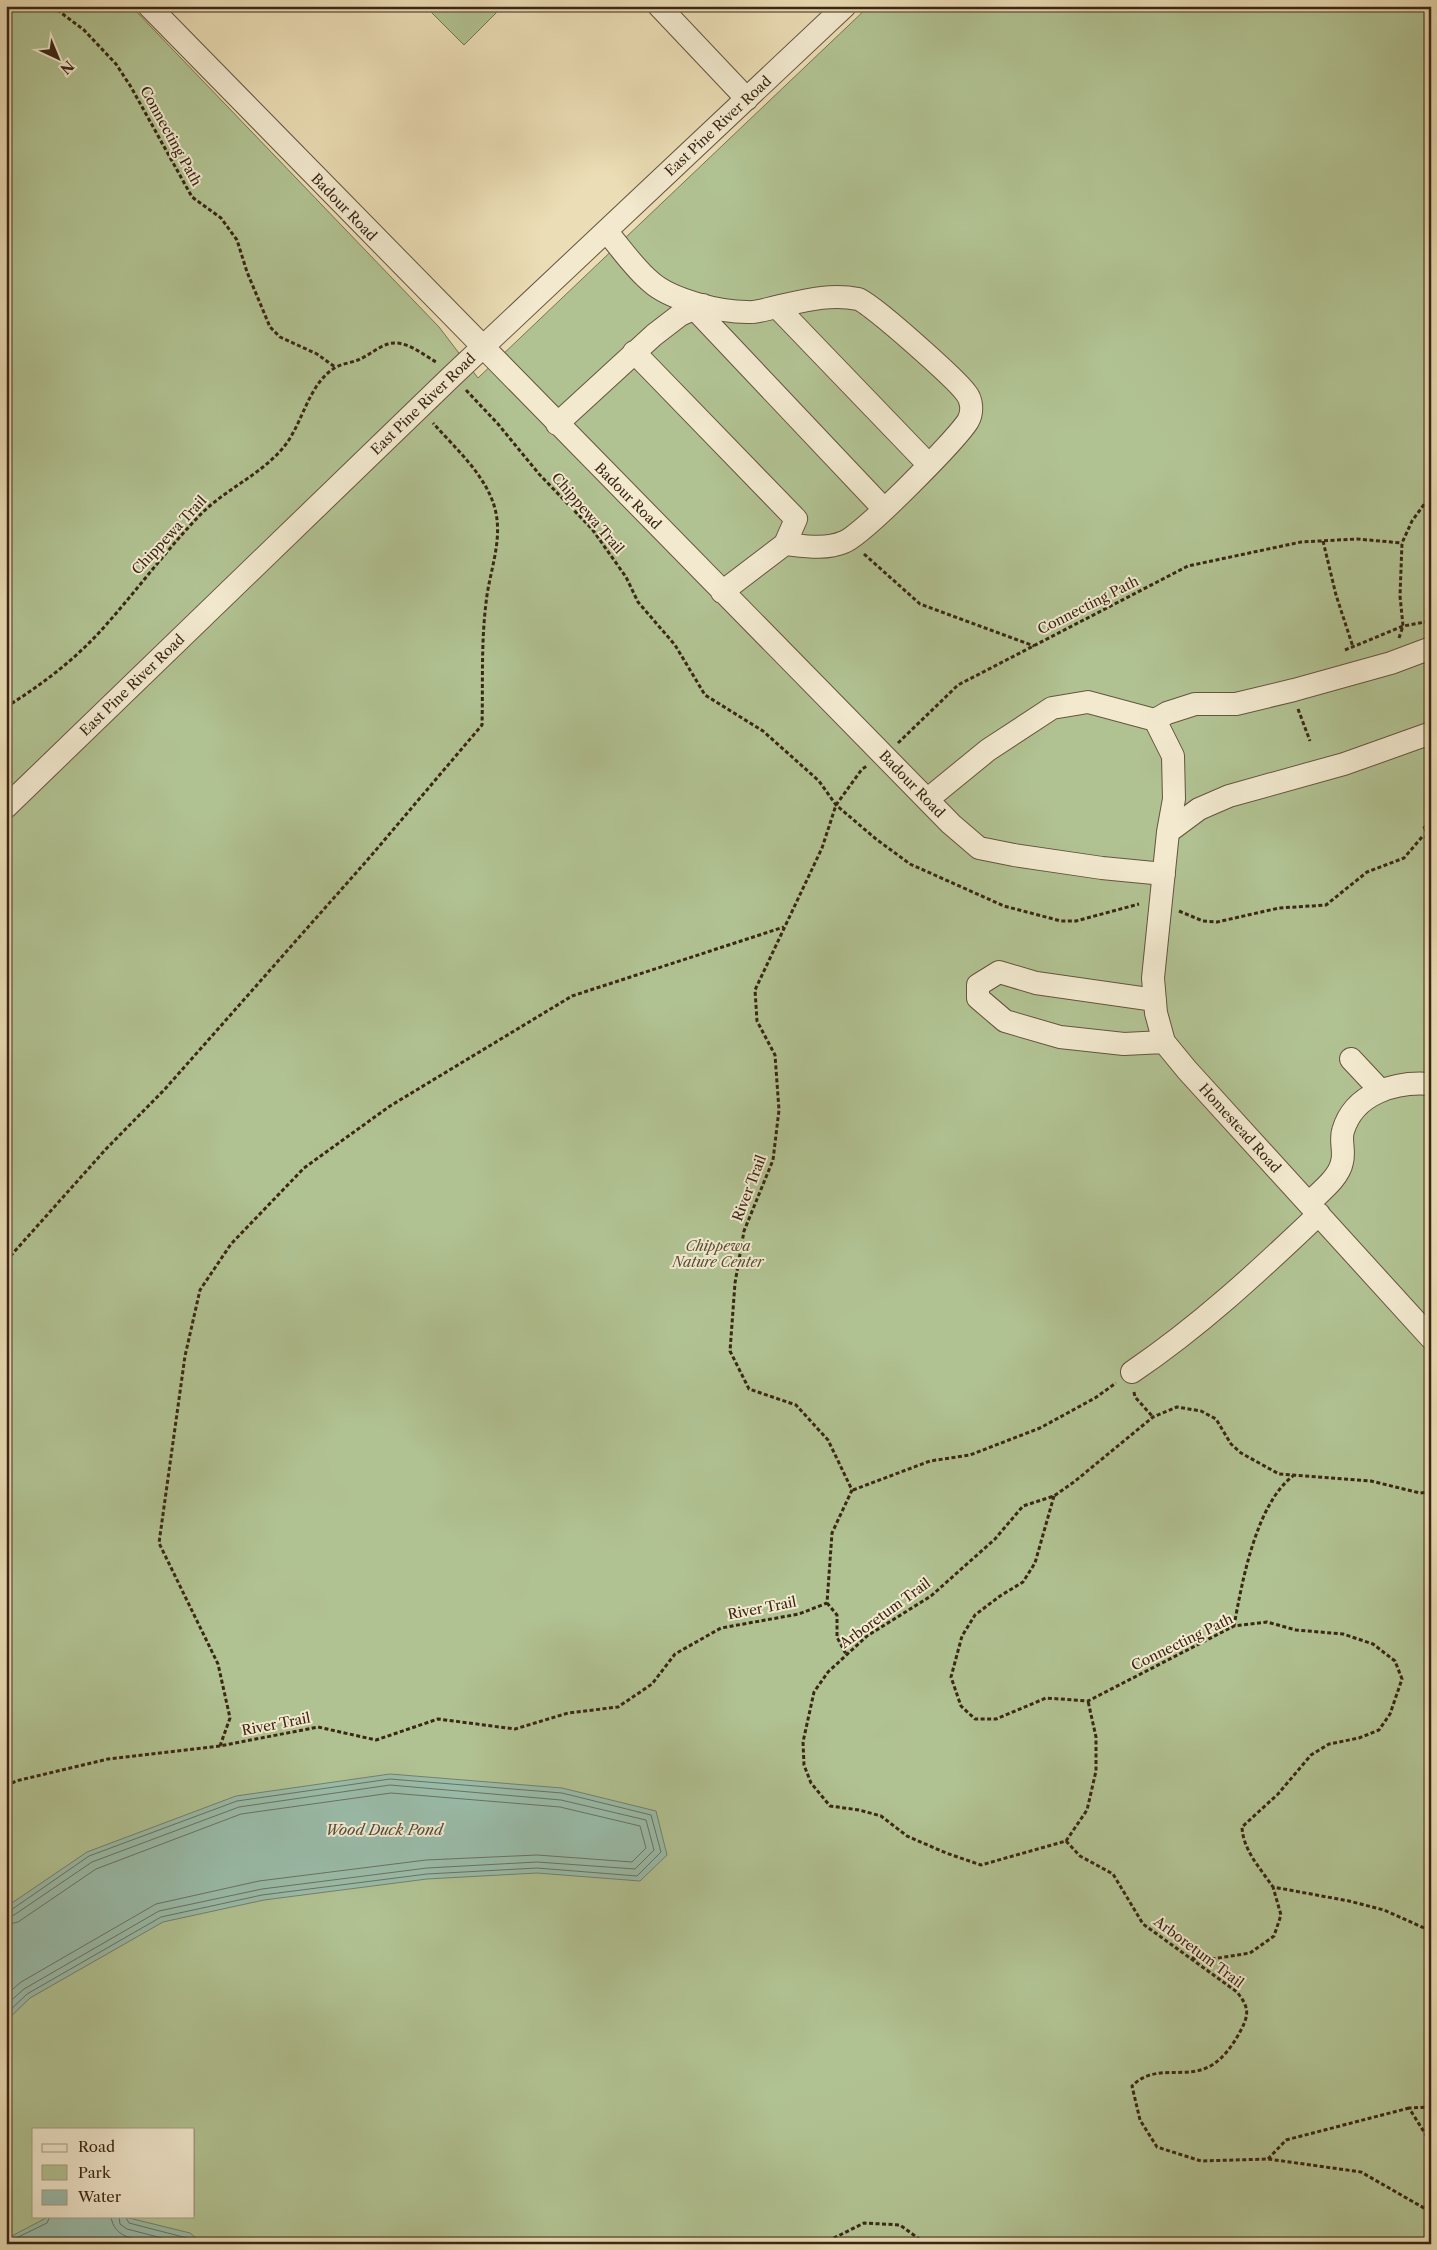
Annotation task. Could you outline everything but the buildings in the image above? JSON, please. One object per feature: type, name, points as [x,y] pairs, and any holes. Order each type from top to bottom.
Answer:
[{"type":"street","name":"Badour Road","points":[[149,6],[482,348],[884,754],[950,824],[979,848],[1092,867],[1164,874]]},
{"type":"street","points":[[659,6],[747,99]]},
{"type":"street","name":"East Pine River Road","points":[[6,807],[419,408],[845,6]]},
{"type":"street","points":[[606,231],[650,282],[666,294],[699,307],[748,313],[805,300],[831,298],[861,300],[878,312],[966,392],[972,403],[969,420],[873,521],[845,542],[814,548],[785,544]]},
{"type":"street","points":[[650,282],[659,299],[661,312],[654,335]]},
{"type":"street","points":[[557,424],[654,335],[680,315],[699,307]]},
{"type":"street","points":[[699,307],[884,509]]},
{"type":"street","points":[[777,307],[928,464]]},
{"type":"street","points":[[634,352],[796,519],[785,544],[722,592]]},
{"type":"street","points":[[928,799],[988,750],[1052,708],[1088,702],[1155,720],[1167,713],[1195,704],[1236,704],[1294,690],[1392,663],[1431,648]]},
{"type":"street","name":"Homestead Road","points":[[1155,720],[1173,756],[1174,799],[1168,832],[1154,978],[1156,1013],[1164,1042],[1187,1070],[1431,1338]]},
{"type":"street","points":[[1168,832],[1200,809],[1229,796],[1344,764],[1431,733]]},
{"type":"street","points":[[1155,1000],[1036,983],[999,972],[978,985],[978,998],[1005,1021],[1060,1037],[1124,1044],[1164,1042]]},
{"type":"street","points":[[1351,1059],[1380,1090]]},
{"type":"street","points":[[1132,1372],[1176,1342],[1249,1282],[1314,1209],[1342,1162],[1342,1131],[1357,1106],[1380,1090],[1413,1082],[1431,1084]]},
{"type":"path","name":"Connecting Path","points":[[52,6],[84,30],[116,64],[131,87],[192,197],[221,218],[237,240],[247,272],[270,327],[280,337],[317,354],[335,367]]},
{"type":"path","points":[[335,367],[358,360],[389,344],[404,344],[441,365]]},
{"type":"path","name":"Chippewa Trail","points":[[6,707],[38,687],[71,660],[105,626],[200,516],[224,495],[257,472],[284,447],[322,378],[335,367]]},
{"type":"path","name":"Chippewa Trail","points":[[462,386],[498,424],[539,474],[597,536],[626,577],[638,602],[675,645],[705,695],[762,731],[819,781],[836,805]]},
{"type":"path","points":[[6,1261],[106,1149],[165,1089],[370,857],[482,725],[482,649],[486,600],[498,546],[496,513],[485,485],[457,449],[419,408]]},
{"type":"path","points":[[1403,626],[1400,596],[1402,544],[1412,521],[1431,495]]},
{"type":"path","points":[[849,539],[884,574],[920,604],[1034,646]]},
{"type":"path","name":"Connecting Path","points":[[836,805],[862,769],[906,737],[958,685],[1188,566],[1301,542],[1357,539],[1402,544]]},
{"type":"path","points":[[1323,541],[1336,595],[1353,647]]},
{"type":"path","points":[[1345,650],[1403,626],[1431,621]]},
{"type":"path","points":[[1294,690],[1300,719],[1310,741]]},
{"type":"path","name":"River Trail","points":[[836,805],[822,848],[755,990],[757,1021],[775,1055],[780,1110],[773,1160],[744,1231],[735,1283],[730,1351],[749,1389],[796,1405],[828,1440],[852,1490]]},
{"type":"path","points":[[220,1746],[230,1718],[218,1664],[160,1543],[185,1356],[200,1290],[231,1244],[304,1168],[390,1106],[572,996],[784,927]]},
{"type":"path","points":[[846,1654],[837,1637],[837,1615],[826,1603],[832,1533],[852,1490],[930,1461],[970,1455],[1040,1428],[1095,1398],[1132,1372],[1135,1397],[1153,1416]]},
{"type":"path","name":"Arboretum Trail","points":[[1431,1492],[1420,1492],[1371,1481],[1279,1474],[1251,1460],[1231,1444],[1216,1419],[1201,1411],[1177,1407],[1153,1416],[1074,1482],[1054,1496],[1023,1506],[996,1539],[931,1596],[867,1636],[846,1654],[828,1672],[814,1692],[803,1742],[804,1765],[811,1783],[830,1806],[859,1810],[881,1816],[907,1836],[946,1853],[981,1865],[1066,1841],[1080,1856],[1114,1874],[1144,1924],[1237,1992],[1246,2004],[1246,2021],[1232,2046],[1212,2065],[1195,2070],[1153,2073],[1141,2077],[1132,2086],[1140,2120],[1157,2147],[1201,2161],[1268,2159],[1360,2172],[1431,2212]]},
{"type":"path","points":[[1234,1626],[1240,1592],[1255,1537],[1272,1500],[1294,1475]]},
{"type":"path","points":[[1054,1496],[1035,1563],[1023,1582],[975,1615],[962,1636],[951,1678],[961,1706],[975,1719],[996,1719],[1046,1698],[1088,1701],[1096,1737],[1096,1771],[1087,1810],[1066,1841]]},
{"type":"path","name":"River Trail","points":[[6,1786],[16,1781],[108,1759],[220,1746],[318,1727],[376,1740],[438,1719],[515,1729],[568,1713],[618,1706],[652,1684],[675,1654],[721,1628],[799,1614],[826,1603]]},
{"type":"path","name":"Connecting Path","points":[[1088,1701],[1234,1626],[1267,1622],[1296,1630],[1343,1634],[1373,1644],[1396,1661],[1402,1679],[1390,1714],[1378,1730],[1359,1738],[1329,1744],[1311,1755],[1278,1794],[1242,1827],[1242,1838],[1253,1859],[1273,1887],[1281,1915],[1274,1936],[1250,1953],[1212,1959],[1192,1958]]},
{"type":"path","points":[[1273,1887],[1349,1901],[1384,1910],[1431,1931]]},
{"type":"path","points":[[1268,2159],[1286,2140],[1409,2108],[1431,2107]]},
{"type":"path","points":[[1409,2108],[1431,2143]]},
{"type":"path","points":[[822,2244],[864,2223],[900,2225],[926,2244]]},
{"type":"green space","name":"Chippewa Nature Center","points":[[6,6],[131,6],[439,327],[478,378],[869,6],[1431,6],[1431,2244],[6,2244]]},
{"type":"green space","points":[[425,6],[503,6],[464,45]]},
{"type":"water","name":"Wood Duck Pond","points":[[390,1774],[562,1788],[656,1811],[667,1855],[640,1881],[537,1873],[427,1879],[264,1900],[163,1922],[30,1998],[6,2021],[6,1907],[87,1852],[236,1796]]},
{"type":"water","points":[[46,2218],[129,2218],[190,2233],[203,2244],[6,2244],[6,2239]]}]
